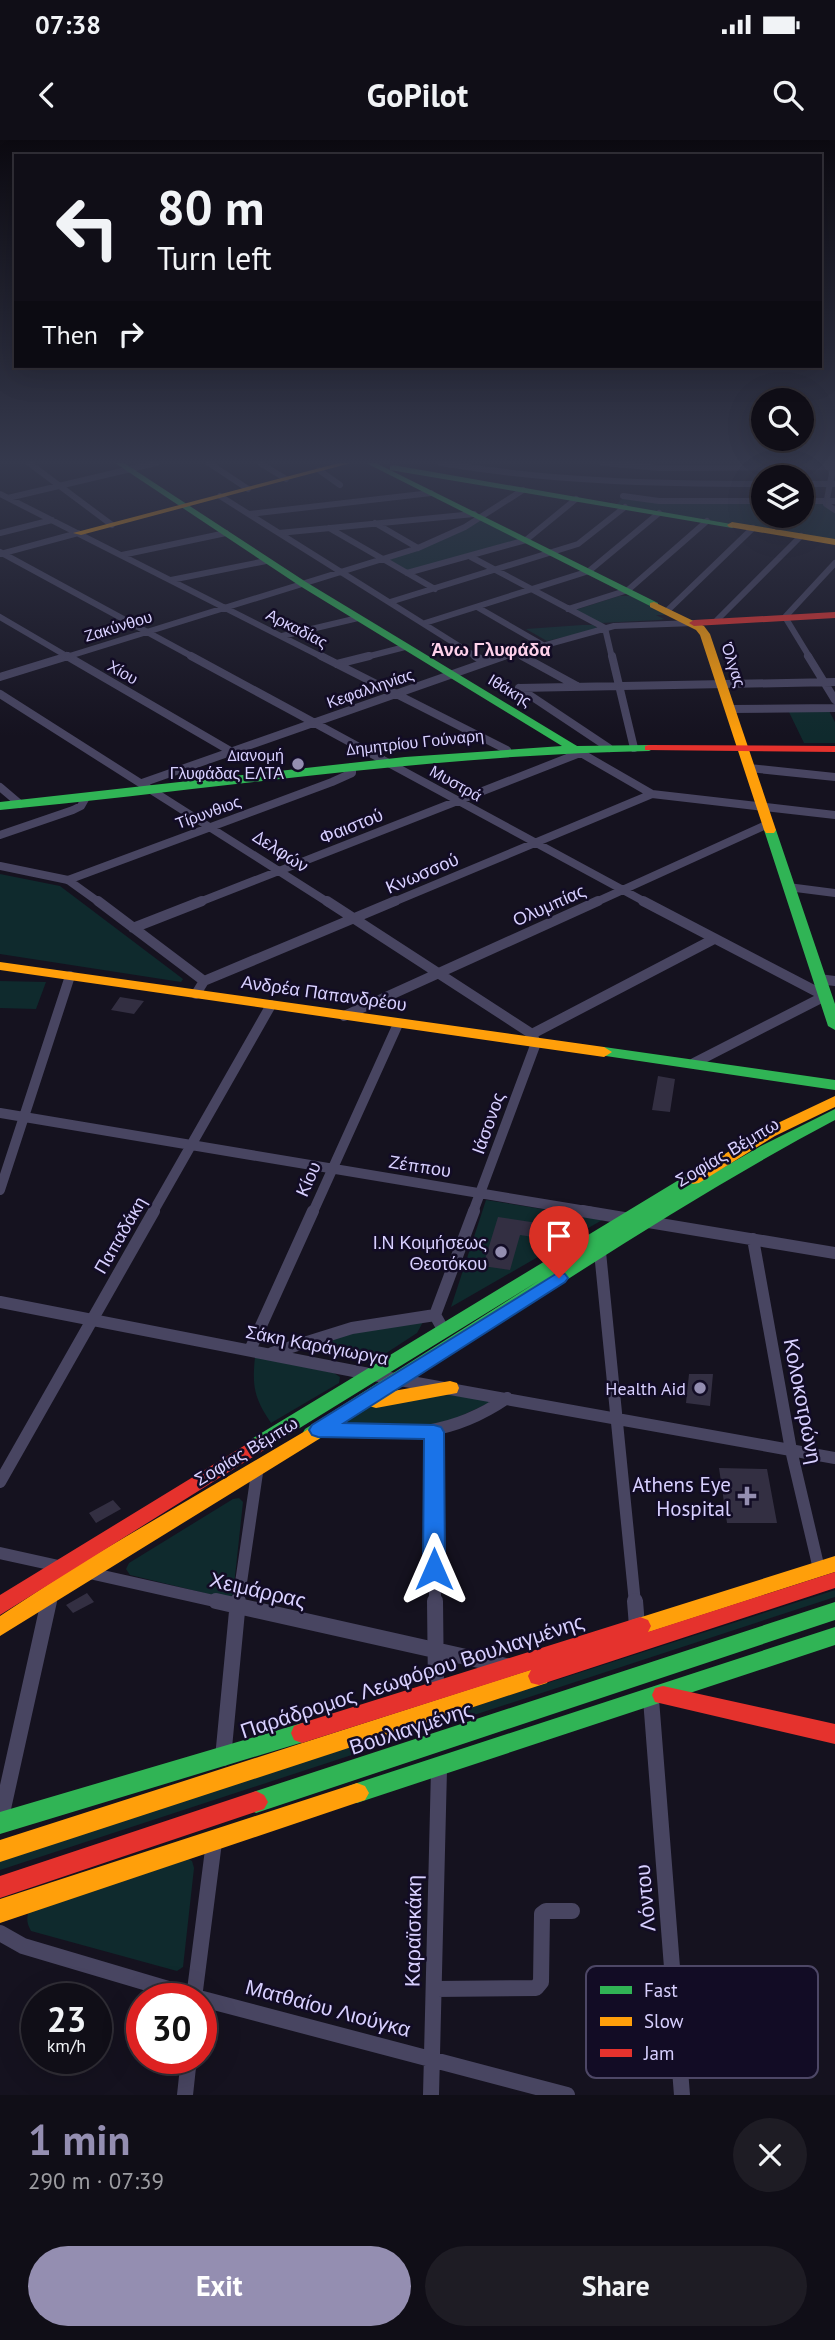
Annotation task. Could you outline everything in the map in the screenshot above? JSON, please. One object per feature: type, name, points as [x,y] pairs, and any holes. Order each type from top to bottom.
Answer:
[{"type":"main road","name":"Ιθάκης","points":[[256,554],[576,750]]},
{"type":"main road","points":[[555,554],[694,623],[835,615]]},
{"type":"main road","name":"Όλγας","points":[[694,623],[705,634],[788,887],[827,980],[825,996],[835,1026]]},
{"type":"main road","name":"Δημητρίου Γούναρη","points":[[0,806],[85,799],[149,787],[506,750],[835,749]]},
{"type":"main road","name":"Ανδρέα Παπανδρέου","points":[[0,966],[70,976],[200,988],[271,1005],[398,1024],[534,1039],[667,1066],[835,1093]]},
{"type":"main road","name":"Ανδρέα Παπανδρέου","points":[[642,1059],[694,1063],[835,1085]]},
{"type":"main road","name":"Σοφίας Βέμπω","points":[[0,1606],[628,1218],[769,1133],[835,1101]]},
{"type":"main road","name":"Σοφίας Βέμπω","points":[[0,1627],[83,1572],[400,1380],[781,1140],[835,1114]]},
{"type":"main road","points":[[357,1406],[397,1395],[450,1388]]},
{"type":"main road","name":"Παράδρομος Λεωφόρου Βουλιαγμένης","points":[[0,1822],[223,1758],[827,1566]]},
{"type":"main road","name":"Βουλιαγμένης","points":[[0,1851],[835,1580]]},
{"type":"main road","name":"Βουλιαγμένης","points":[[0,1886],[835,1611]]},
{"type":"main road","points":[[0,1911],[439,1769],[835,1636]]},
{"type":"main road","points":[[657,1697],[835,1734]]},
{"type":"street","name":"Μυστρά","points":[[3,554],[391,762],[622,890],[825,996]]},
{"type":"street","points":[[312,554],[485,662]]},
{"type":"street","points":[[376,554],[435,589]]},
{"type":"street","name":"Ζακύνθου","points":[[0,677],[399,554]]},
{"type":"street","points":[[407,573],[480,554]]},
{"type":"street","points":[[390,602],[549,554]]},
{"type":"street","points":[[425,623],[589,571],[609,554]]},
{"type":"street","points":[[568,609],[628,590],[669,554]]},
{"type":"street","points":[[667,610],[725,554]]},
{"type":"street","points":[[717,620],[783,554]]},
{"type":"street","name":"Αρκαδίας","points":[[122,555],[506,750]]},
{"type":"street","points":[[471,557],[605,628],[634,748]]},
{"type":"street","points":[[171,580],[265,561]]},
{"type":"street","points":[[835,563],[785,617],[835,700]]},
{"type":"street","points":[[477,607],[543,645]]},
{"type":"street","name":"Χίου","points":[[0,617],[232,752]]},
{"type":"street","points":[[282,636],[358,618]]},
{"type":"street","name":"Κεφαλληνίας","points":[[149,787],[232,752],[514,652],[605,628],[640,623],[694,623]]},
{"type":"street","points":[[337,664],[405,647]]},
{"type":"street","points":[[514,652],[580,687]]},
{"type":"street","points":[[609,748],[519,688],[835,682]]},
{"type":"street","name":"Δελφών","points":[[0,694],[281,871],[534,1039]]},
{"type":"street","points":[[730,709],[835,708]]},
{"type":"street","name":"Ιθάκης","points":[[576,750],[652,794],[835,815]]},
{"type":"street","name":"Φαιστού","points":[[133,928],[458,800],[576,750]]},
{"type":"street","name":"Τίρυνθιος","points":[[68,880],[348,775],[353,770],[352,767]]},
{"type":"street","points":[[749,768],[835,777]]},
{"type":"street","points":[[0,787],[20,804]]},
{"type":"street","name":"Κνωσσού","points":[[200,988],[353,919],[652,794]]},
{"type":"street","points":[[0,835],[73,810],[81,806],[85,799]]},
{"type":"street","name":"Ολυμπίας","points":[[344,1016],[768,824]]},
{"type":"street","points":[[0,866],[68,880],[133,928],[200,988]]},
{"type":"street","points":[[788,887],[835,892]]},
{"type":"street","points":[[534,1039],[714,939]]},
{"type":"street","points":[[0,1189],[70,976]]},
{"type":"street","points":[[694,1063],[825,996]]},
{"type":"street","name":"Παπαδάκη","points":[[0,1482],[271,1005]]},
{"type":"street","name":"Κίου","points":[[250,1350],[398,1024]]},
{"type":"street","name":"Ιάσονος","points":[[435,1315],[482,1194],[534,1039]]},
{"type":"street","name":"Ζέππου","points":[[0,1113],[835,1253]]},
{"type":"street","name":"Κολοκοτρώνη","points":[[753,1239],[791,1450],[827,1566]]},
{"type":"street","points":[[600,1252],[637,1626]]},
{"type":"street","name":"Σάκη Καράγιωργα","points":[[0,1302],[400,1380],[835,1458]]},
{"type":"street","points":[[272,1353],[332,1331],[435,1315],[444,1331]]},
{"type":"street","points":[[318,1430],[434,1432],[473,1421],[507,1398]]},
{"type":"street","points":[[434,1432],[436,1690]]},
{"type":"street","points":[[223,1758],[237,1607],[258,1466]]},
{"type":"street","name":"Χειμάρρας","points":[[0,1553],[506,1667]]},
{"type":"street","points":[[0,1822],[50,1594]]},
{"type":"street","name":"Λόντου","points":[[657,1697],[674,1966]]},
{"type":"street","name":"Καραϊσκάκη","points":[[432,2095],[439,1769]]},
{"type":"street","points":[[197,1983],[214,1842]]},
{"type":"street","points":[[435,1989],[536,1988],[541,1982],[542,1914],[547,1910],[572,1911]]},
{"type":"street","name":"Ματθαίου Λιούγκα","points":[[0,1933],[23,1945],[146,1983]]},
{"type":"street","name":"Ματθαίου Λιούγκα","points":[[217,2004],[568,2095]]},
{"type":"street","points":[[185,2095],[187,2074]]},
{"type":"green space","points":[[400,554],[468,554],[407,571],[386,560]]},
{"type":"green space","points":[[619,596],[631,596],[668,615],[656,615],[664,619],[659,620],[600,623],[575,610]]},
{"type":"green space","points":[[593,625],[599,629],[547,641],[526,629]]},
{"type":"green space","points":[[828,709],[835,722],[835,743],[804,743],[788,710]]},
{"type":"green space","points":[[0,874],[60,886],[183,979],[181,982],[0,954]]},
{"type":"green space","points":[[0,981],[46,982],[36,1009],[0,1008]]},
{"type":"green space","points":[[486,1200],[604,1219],[451,1307]]},
{"type":"green space","points":[[423,1322],[417,1333],[371,1363],[297,1348],[371,1329]]},
{"type":"green space","points":[[255,1357],[334,1373],[340,1377],[339,1383],[271,1423],[256,1392]]},
{"type":"green space","points":[[451,1395],[489,1400],[489,1403],[454,1419],[431,1425],[334,1426],[367,1406],[425,1396]]},
{"type":"green space","points":[[239,1498],[243,1502],[233,1595],[225,1598],[130,1575],[126,1569],[129,1563],[233,1499]]},
{"type":"green space","points":[[835,1590],[835,1597],[0,1870],[0,1860]]},
{"type":"green space","points":[[187,1858],[192,1861],[194,1868],[183,1967],[177,1971],[31,1931],[27,1919],[29,1911]]},
{"type":"building","points":[[120,997],[144,1001],[134,1014],[111,1010]]},
{"type":"building","points":[[658,1076],[675,1079],[670,1112],[652,1110]]},
{"type":"building","name":"Ι.Ν Κοιμήσεως Θεοτόκου","points":[[498,1217],[544,1224],[540,1238],[520,1235],[510,1270],[483,1266]]},
{"type":"building","name":"Health Aid","points":[[689,1374],[713,1374],[710,1406],[686,1403]]},
{"type":"building","name":"Athens Eye Hospital","points":[[719,1468],[767,1469],[777,1523],[727,1523]]},
{"type":"building","points":[[113,1500],[121,1509],[96,1523],[89,1513]]},
{"type":"building","points":[[87,1593],[94,1602],[73,1613],[66,1605]]},
{"type":"traffic: fast","points":[[258,554],[572,747]]},
{"type":"traffic: fast","points":[[552,554],[654,605]]},
{"type":"traffic: fast","points":[[0,806],[405,761],[568,749],[649,748]]},
{"type":"traffic: fast","points":[[770,830],[835,1026]]},
{"type":"traffic: fast","points":[[604,1052],[835,1085]]},
{"type":"traffic: fast","points":[[312,1434],[635,1228],[767,1150],[835,1114]]},
{"type":"traffic: fast","points":[[257,1445],[693,1179]]},
{"type":"traffic: fast","points":[[256,1802],[835,1611]]},
{"type":"traffic: fast","points":[[357,1793],[835,1636]]},
{"type":"traffic: fast","points":[[0,1823],[302,1733]]},
{"type":"traffic: slow","points":[[654,605],[700,628],[705,634],[770,830]]},
{"type":"traffic: slow","points":[[0,966],[604,1052]]},
{"type":"traffic: slow","points":[[693,1179],[769,1133],[835,1101]]},
{"type":"traffic: slow","points":[[376,1401],[450,1388]]},
{"type":"traffic: slow","points":[[0,1627],[83,1572],[312,1434]]},
{"type":"traffic: slow","points":[[640,1626],[835,1564]]},
{"type":"traffic: slow","points":[[0,1851],[539,1676]]},
{"type":"traffic: slow","points":[[0,1911],[357,1793]]},
{"type":"traffic: jam","points":[[694,623],[835,615]]},
{"type":"traffic: jam","points":[[649,748],[835,749]]},
{"type":"traffic: jam","points":[[0,1606],[257,1445]]},
{"type":"traffic: jam","points":[[539,1676],[835,1580]]},
{"type":"traffic: jam","points":[[302,1733],[640,1626]]},
{"type":"traffic: jam","points":[[663,1695],[835,1734]]},
{"type":"traffic: jam","points":[[0,1887],[256,1802]]},
{"type":"place","name":"Διανομή Γλυφάδας ΕΛΤΑ","points":[[298,764]]},
{"type":"place","name":"Ι.Ν Κοιμήσεως Θεοτόκου","points":[[501,1252]]},
{"type":"place","name":"Health Aid","points":[[700,1388]]},
{"type":"place","name":"Athens Eye Hospital","points":[[747,1496]]},
{"type":"district","name":"Άνω Γλυφάδα","points":[[491,649]]},
{"type":"route","points":[[434,1569],[434,1432],[318,1430],[559,1278]]}]
